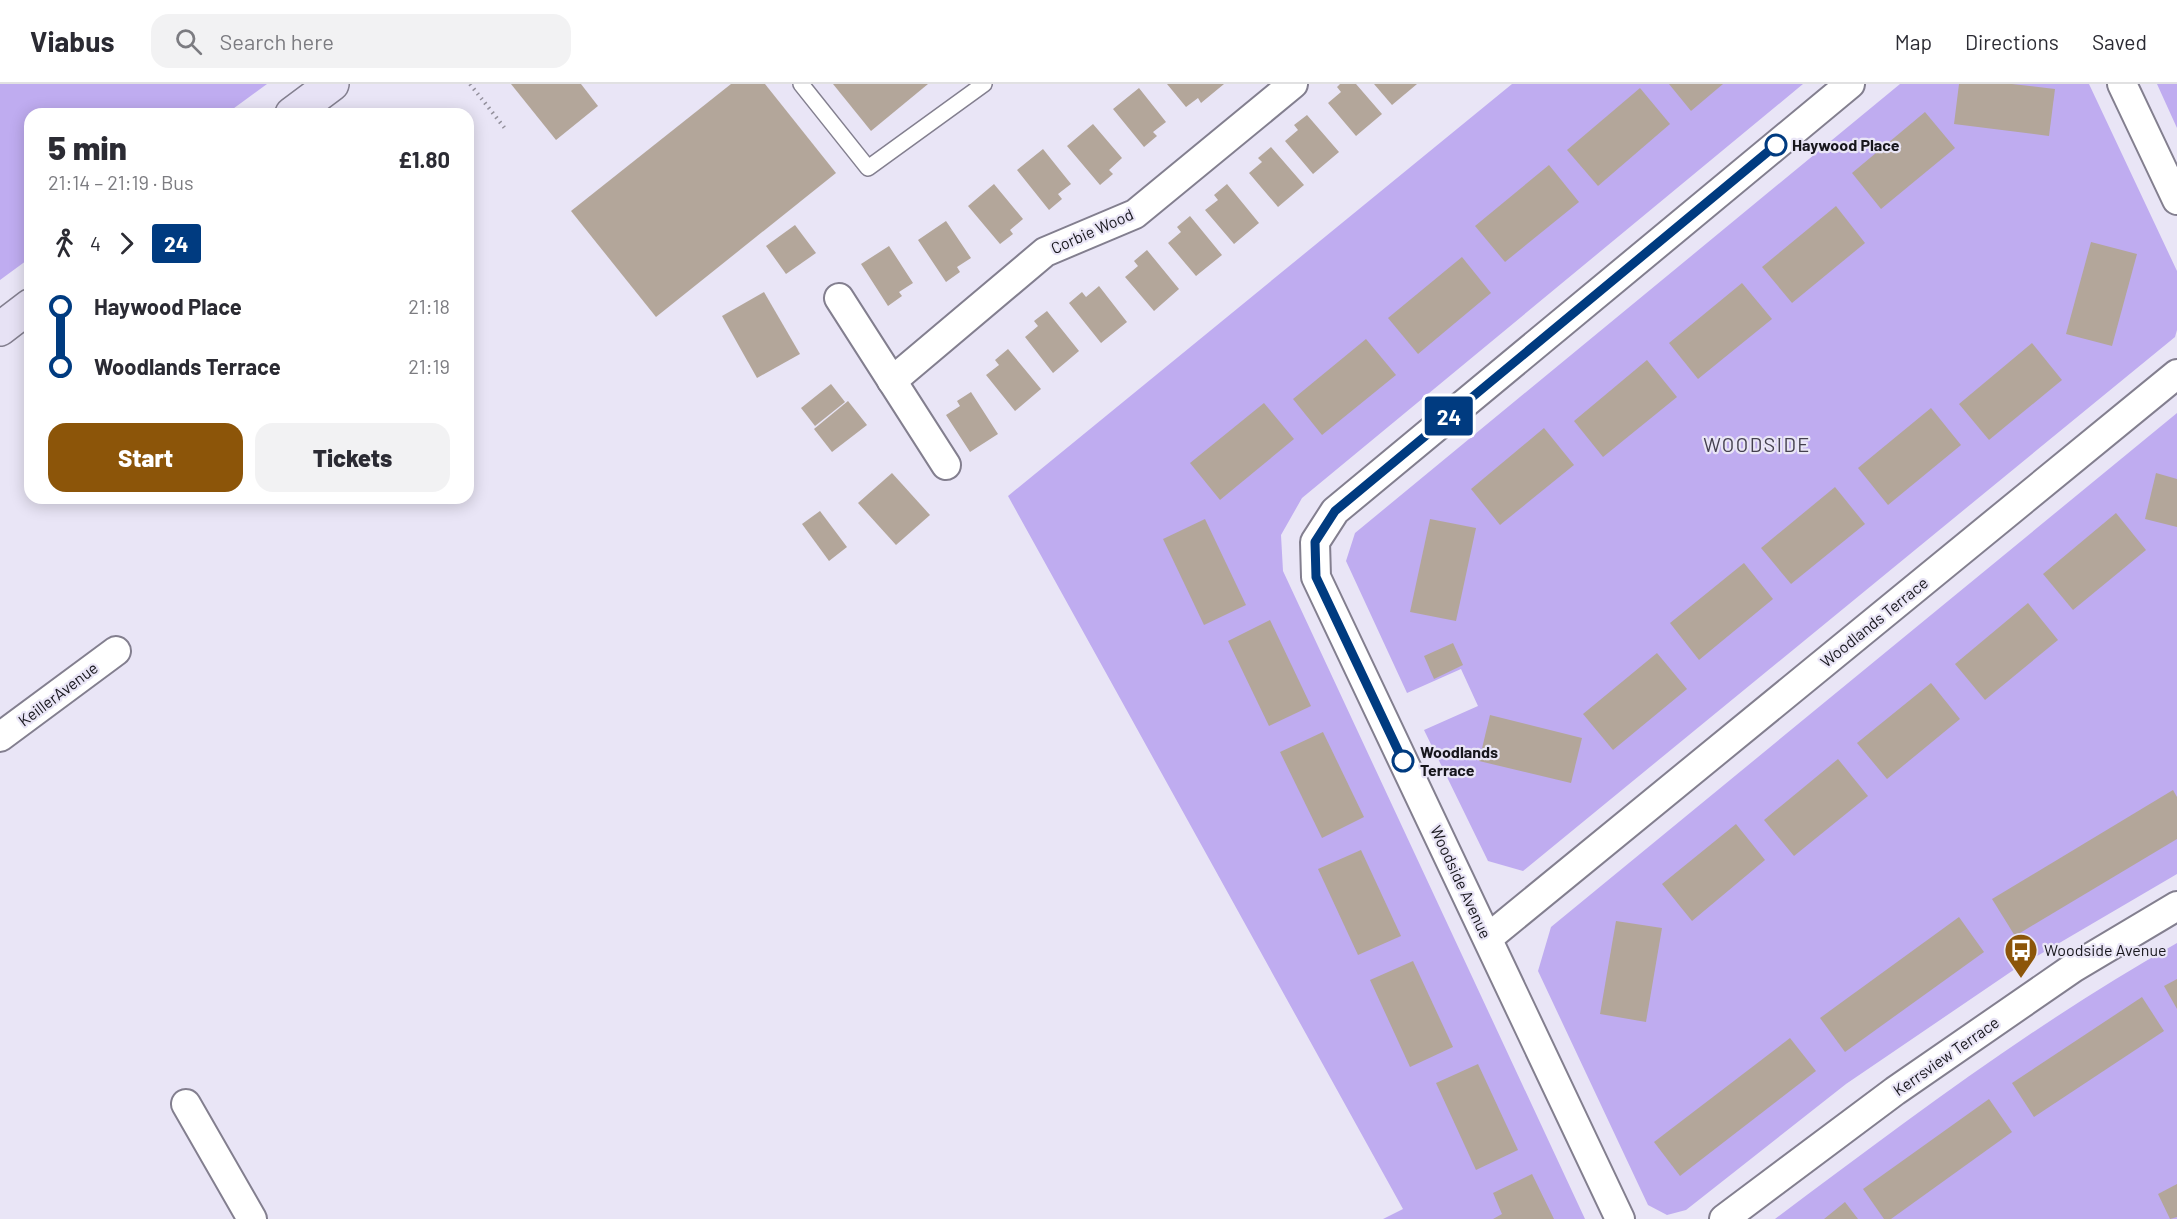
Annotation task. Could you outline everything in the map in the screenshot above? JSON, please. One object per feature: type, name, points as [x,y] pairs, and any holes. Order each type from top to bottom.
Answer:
[{"type":"street","points":[[300,108],[332,84]]},
{"type":"street","name":"Corbie Wood","points":[[892,381],[1045,252],[1135,214],[1293,84]]},
{"type":"street","name":"Woodside Avenue","points":[[1620,1219],[1316,577],[1315,542],[1335,511],[1850,84]]},
{"type":"street","points":[[2122,84],[2177,200]]},
{"type":"street","points":[[838,298],[946,465]]},
{"type":"street","points":[[0,328],[24,310]]},
{"type":"street","name":"Woodlands Terrace","points":[[1488,939],[2177,374]]},
{"type":"street","name":"KeillerAvenue","points":[[0,737],[116,651]]},
{"type":"street","name":"Kerrsview Terrace","points":[[1724,1219],[1896,1091],[2063,974],[2177,906]]},
{"type":"street","points":[[186,1104],[252,1219]]},
{"type":"lane","points":[[801,84],[868,168],[984,84]]},
{"type":"path","points":[[470,84],[507,131]]},
{"type":"shaded area","points":[[0,84],[267,84],[234,108],[24,108],[24,262],[0,280]]},
{"type":"shaded area","points":[[1512,84],[1803,84],[1302,498],[1281,535],[1283,571],[1585,1219],[1383,1219],[1403,1209],[1008,496]]},
{"type":"shaded area","points":[[1900,84],[2089,84],[2177,271],[2175,337],[1523,871],[1488,861],[1424,730],[1478,706],[1461,669],[1407,693],[1346,561],[1355,533]]},
{"type":"shaded area","points":[[2157,84],[2177,84],[2177,128]]},
{"type":"shaded area","points":[[2177,413],[2177,874],[2015,969],[1846,1084],[1686,1210],[1667,1215],[1648,1205],[1538,971],[1551,927]]},
{"type":"shaded area","points":[[2177,943],[2177,1219],[1775,1219],[1922,1110],[2022,1040],[2124,974]]},
{"type":"building","points":[[511,84],[581,84],[598,106],[556,140]]},
{"type":"building","points":[[731,84],[765,84],[836,173],[656,317],[571,211]]},
{"type":"building","points":[[833,84],[928,84],[871,131]]},
{"type":"building","points":[[1167,84],[1224,84],[1201,103],[1198,98],[1186,107]]},
{"type":"building","points":[[1340,84],[1356,84],[1382,114],[1356,136],[1328,103],[1341,92],[1337,87]]},
{"type":"building","points":[[1374,84],[1417,84],[1392,105]]},
{"type":"building","points":[[1669,84],[1723,84],[1691,111]]},
{"type":"building","points":[[1959,84],[2012,84],[2055,89],[2049,136],[1954,124]]},
{"type":"building","points":[[1139,88],[1166,122],[1153,132],[1157,136],[1144,147],[1113,109]]},
{"type":"building","points":[[1640,88],[1670,124],[1598,186],[1567,150]]},
{"type":"building","points":[[1925,112],[1955,148],[1881,209],[1852,173]]},
{"type":"building","points":[[1307,115],[1339,152],[1313,174],[1285,141],[1298,130],[1294,125]]},
{"type":"building","points":[[1093,124],[1122,158],[1109,170],[1113,174],[1100,185],[1067,146]]},
{"type":"building","points":[[1271,147],[1304,185],[1278,207],[1249,173],[1262,162],[1258,158]]},
{"type":"building","points":[[1043,149],[1071,184],[1058,194],[1062,199],[1049,210],[1017,170]]},
{"type":"building","points":[[1549,165],[1579,202],[1505,262],[1475,226]]},
{"type":"building","points":[[994,184],[1023,219],[1010,230],[1013,234],[1000,244],[968,206]]},
{"type":"building","points":[[1227,184],[1259,223],[1234,244],[1205,210],[1218,200],[1214,195]]},
{"type":"building","points":[[1836,206],[1865,243],[1792,303],[1762,267]]},
{"type":"building","points":[[1190,216],[1222,255],[1196,276],[1168,243],[1181,232],[1177,227]]},
{"type":"building","points":[[946,221],[971,258],[957,267],[960,272],[946,282],[918,240]]},
{"type":"building","points":[[795,225],[816,253],[786,274],[766,246]]},
{"type":"building","points":[[2091,242],[2137,254],[2112,346],[2066,334]]},
{"type":"building","points":[[889,246],[913,283],[899,292],[902,296],[888,306],[861,264]]},
{"type":"building","points":[[1147,250],[1179,289],[1154,311],[1125,277],[1138,266],[1134,261]]},
{"type":"building","points":[[1462,257],[1491,293],[1418,354],[1388,318]]},
{"type":"building","points":[[1742,283],[1772,319],[1698,379],[1669,343]]},
{"type":"building","points":[[1099,286],[1127,322],[1101,343],[1069,303],[1082,292],[1086,297]]},
{"type":"building","points":[[764,292],[800,354],[757,378],[722,316]]},
{"type":"building","points":[[1047,311],[1079,351],[1053,373],[1025,337],[1038,326],[1034,321]]},
{"type":"building","points":[[1366,339],[1396,375],[1322,435],[1293,399]]},
{"type":"building","points":[[2032,343],[2062,380],[1989,440],[1959,404]]},
{"type":"building","points":[[1008,349],[1041,389],[1015,411],[986,375],[999,365],[995,360]]},
{"type":"building","points":[[1647,360],[1677,397],[1603,457],[1574,421]]},
{"type":"building","points":[[831,384],[845,402],[815,426],[801,408]]},
{"type":"building","points":[[971,392],[998,434],[970,452],[946,415],[960,406],[957,401]]},
{"type":"building","points":[[848,401],[867,425],[832,452],[814,429]]},
{"type":"building","points":[[1264,403],[1294,439],[1220,500],[1190,463]]},
{"type":"building","points":[[1931,408],[1961,445],[1888,505],[1858,468]]},
{"type":"building","points":[[1544,428],[1574,465],[1500,525],[1471,489]]},
{"type":"building","points":[[892,473],[930,515],[896,545],[858,503]]},
{"type":"building","points":[[2156,473],[2177,479],[2177,527],[2145,519]]},
{"type":"building","points":[[1835,487],[1865,524],[1791,584],[1761,548]]},
{"type":"building","points":[[820,511],[847,547],[829,561],[802,524]]},
{"type":"building","points":[[2116,513],[2146,550],[2073,610],[2043,574]]},
{"type":"building","points":[[1205,519],[1246,605],[1204,625],[1163,539]]},
{"type":"building","points":[[1430,519],[1476,528],[1456,621],[1410,612]]},
{"type":"building","points":[[1744,563],[1773,599],[1699,660],[1670,623]]},
{"type":"building","points":[[2028,603],[2058,640],[1985,700],[1955,664]]},
{"type":"building","points":[[1270,620],[1311,706],[1269,726],[1228,641]]},
{"type":"building","points":[[1453,643],[1463,665],[1434,679],[1424,656]]},
{"type":"building","points":[[1657,653],[1687,689],[1613,750],[1583,714]]},
{"type":"building","points":[[1931,683],[1960,719],[1887,779],[1857,743]]},
{"type":"building","points":[[1490,715],[1582,738],[1571,783],[1479,761]]},
{"type":"building","points":[[1323,732],[1364,817],[1322,838],[1280,752]]},
{"type":"building","points":[[1838,759],[1868,796],[1794,856],[1764,820]]},
{"type":"building","points":[[2173,790],[2177,797],[2177,839],[2015,936],[1992,899]]},
{"type":"building","points":[[1736,824],[1765,860],[1692,921],[1662,884]]},
{"type":"building","points":[[1361,850],[1401,936],[1358,955],[1318,869]]},
{"type":"building","points":[[1959,917],[1984,952],[1845,1052],[1820,1018]]},
{"type":"building","points":[[1616,921],[1662,928],[1646,1022],[1600,1014]]},
{"type":"building","points":[[1413,961],[1453,1047],[1410,1067],[1370,980]]},
{"type":"building","points":[[2177,979],[2177,1009],[2164,986]]},
{"type":"building","points":[[2142,997],[2164,1031],[2034,1117],[2012,1083]]},
{"type":"building","points":[[1790,1038],[1816,1071],[1680,1176],[1654,1142]]},
{"type":"building","points":[[1478,1064],[1518,1150],[1476,1170],[1436,1083]]},
{"type":"building","points":[[1989,1099],[2012,1132],[1891,1219],[1884,1219],[1863,1189]]},
{"type":"building","points":[[1532,1174],[1554,1219],[1493,1219],[1502,1214],[1493,1193]]},
{"type":"building","points":[[2177,1184],[2177,1217],[2170,1219],[2158,1194]]},
{"type":"building","points":[[1845,1202],[1858,1219],[1824,1219]]},
{"type":"bus line","name":"24","points":[[1403,761],[1316,577],[1315,542],[1335,511],[1776,145]]},
{"type":"place","name":"Haywood Place","points":[[1776,145]]},
{"type":"place","name":"Woodlands Terrace","points":[[1403,761]]},
{"type":"place","name":"Woodside Avenue","points":[[2021,979]]},
{"type":"district","name":"WOODSIDE","points":[[1757,445]]}]
